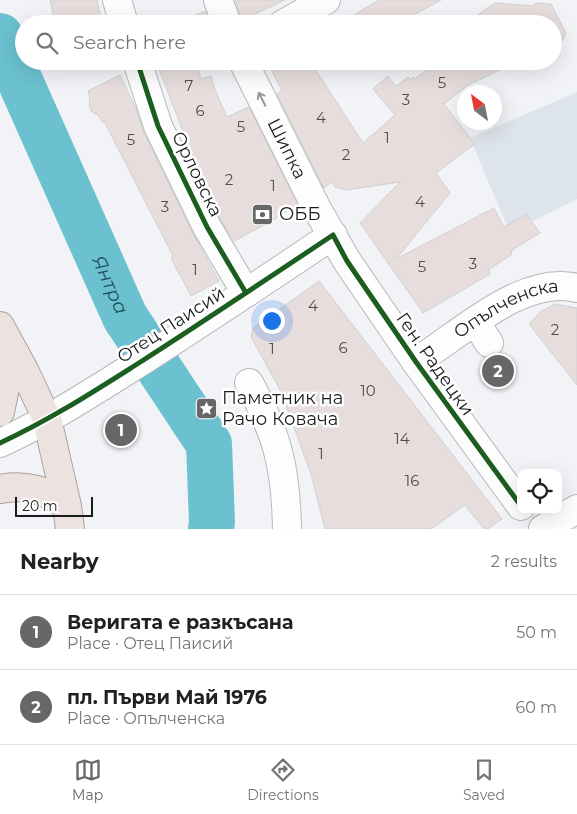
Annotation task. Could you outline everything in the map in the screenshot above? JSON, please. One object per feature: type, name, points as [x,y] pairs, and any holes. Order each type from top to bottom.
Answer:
[{"type":"main road","points":[[0,412],[9,369],[10,353],[4,332]]},
{"type":"main road","points":[[4,332],[47,419],[68,518]]},
{"type":"main road","points":[[0,489],[23,487],[37,490],[58,499],[68,518]]},
{"type":"street","points":[[117,0],[121,15]]},
{"type":"street","points":[[218,0],[224,15]]},
{"type":"street","points":[[297,15],[318,2]]},
{"type":"street","name":"Орловска","points":[[140,70],[158,126],[207,227],[246,293]]},
{"type":"street","name":"Шипка","points":[[247,70],[333,235]]},
{"type":"street","name":"Отец Паисий","points":[[0,443],[47,419],[103,386],[333,235]]},
{"type":"street","name":"Ген. Радецки","points":[[333,235],[347,261],[416,362],[517,501]]},
{"type":"street","name":"Опълченска","points":[[416,362],[485,338],[513,298],[540,288],[568,285],[577,288]]},
{"type":"street","points":[[249,383],[262,407],[280,454],[284,476],[287,529]]},
{"type":"street","points":[[543,529],[577,509]]},
{"type":"street","points":[[527,514],[538,529]]},
{"type":"shaded area","points":[[577,92],[577,199],[510,233],[470,138],[489,130],[502,130],[502,124]]},
{"type":"building","points":[[50,0],[97,0],[100,15],[53,15]]},
{"type":"building","points":[[235,0],[285,0],[253,15],[240,15]]},
{"type":"building","points":[[379,0],[441,0],[414,15],[354,15]]},
{"type":"building","points":[[495,3],[534,6],[535,3],[551,4],[557,15],[478,15]]},
{"type":"building","points":[[206,11],[207,15],[196,15]]},
{"type":"building","points":[[562,25],[566,33],[562,42]]},
{"type":"building","points":[[159,70],[198,70],[201,79],[211,76],[227,117],[249,107],[297,204],[272,221],[234,241],[221,220],[201,178]]},
{"type":"building","points":[[272,70],[316,70],[363,143],[395,115],[373,89],[388,76],[396,86],[408,77],[410,80],[413,77],[415,79],[426,70],[500,70],[468,85],[457,85],[457,94],[444,104],[457,121],[457,130],[464,130],[475,144],[436,173],[450,193],[396,259],[494,208],[504,227],[526,214],[540,233],[512,250],[511,255],[488,270],[490,274],[423,313],[360,223],[400,182],[346,190],[335,187],[332,182],[324,188],[277,94],[282,91]]},
{"type":"building","points":[[120,75],[136,109],[144,133],[193,234],[219,281],[191,296],[171,258],[173,256],[104,121],[102,122],[99,116],[91,111],[88,91]]},
{"type":"building","points":[[319,281],[502,519],[488,529],[484,529],[465,505],[431,529],[325,529],[311,474],[287,408],[279,388],[251,337],[253,328]]},
{"type":"building","points":[[555,304],[577,308],[577,385],[529,324],[540,312]]},
{"type":"waterway","name":"Янтра","points":[[0,36],[15,70]]},
{"type":"waterway","name":"Янтра","points":[[15,70],[125,317],[209,444],[211,529]]},
{"type":"cycle path","points":[[140,70],[158,126],[207,227],[246,293]]},
{"type":"cycle path","points":[[0,443],[55,415],[107,383],[333,235],[347,261],[416,362],[517,501]]},
{"type":"place","name":"ОББ","points":[[263,214]]},
{"type":"place","name":"пл. Първи Май 1976","points":[[498,371]]},
{"type":"place","name":"Паметник на Рачо Ковача","points":[[206,408]]},
{"type":"place","name":"Веригата е разкъсана","points":[[121,430]]}]
